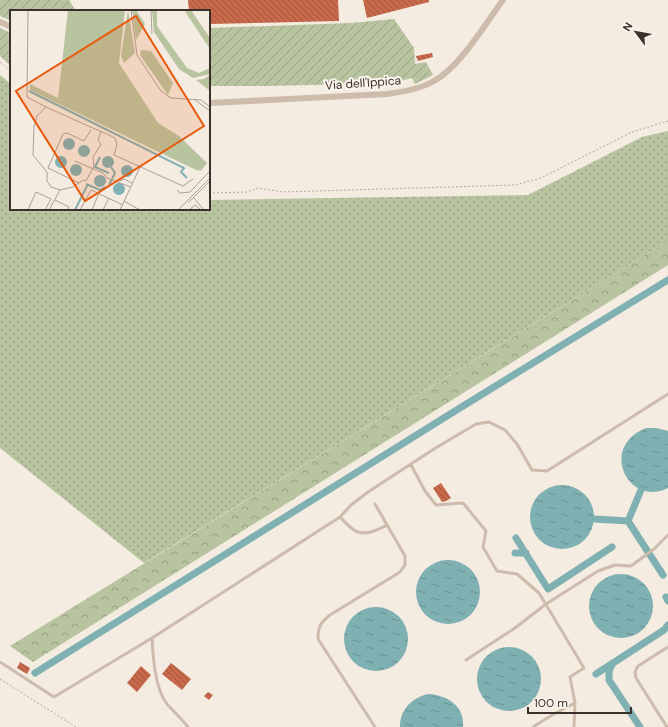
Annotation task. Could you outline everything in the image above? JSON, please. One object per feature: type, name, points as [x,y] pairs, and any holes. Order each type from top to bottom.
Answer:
[{"type":"street","name":"Via dell'Ippica","points":[[210,103],[387,94],[419,88],[434,81],[451,68],[503,0]]},
{"type":"street","points":[[0,22],[10,27]]},
{"type":"lane","points":[[0,662],[54,697],[152,638],[340,517],[351,505],[434,449],[476,424],[489,422],[505,430],[517,444],[532,470],[547,471],[668,394]]},
{"type":"lane","points":[[411,465],[425,491],[436,505],[463,503],[486,532],[483,547],[497,571],[517,574],[539,592],[584,668],[570,678],[575,704],[574,727]]},
{"type":"lane","points":[[374,504],[405,556],[404,565],[400,572],[330,615],[323,621],[318,629],[318,639],[374,727]]},
{"type":"lane","points":[[340,517],[354,530],[359,532],[373,532],[387,525]]},
{"type":"lane","points":[[466,660],[515,628],[546,604],[598,571],[615,565],[631,566],[654,549],[668,535]]},
{"type":"lane","points":[[152,638],[153,661],[160,688],[167,703],[188,727]]},
{"type":"lane","points":[[667,727],[636,678],[635,672],[638,666],[668,647]]},
{"type":"lane","points":[[533,727],[552,715],[575,704]]},
{"type":"path","points":[[0,62],[10,70]]},
{"type":"path","points":[[210,193],[247,192],[258,188],[283,192],[515,185],[541,178],[632,132],[668,121]]},
{"type":"path","points":[[0,679],[76,727]]},
{"type":"green space","points":[[0,0],[69,0],[75,10],[10,10],[10,21],[0,16]]},
{"type":"green space","points":[[394,19],[414,48],[415,64],[426,62],[433,75],[415,84],[412,78],[392,83],[210,86],[210,28],[351,23]]},
{"type":"green space","points":[[0,28],[10,33],[10,65],[0,56]]},
{"type":"green space","points":[[0,75],[10,83],[10,210],[210,210],[210,200],[528,195],[642,137],[668,131],[668,241],[144,563],[0,448]]},
{"type":"green space","points":[[668,241],[668,265],[33,662],[10,646]]},
{"type":"water","points":[[646,428],[656,428],[668,431],[668,488],[654,492],[642,490],[631,483],[624,473],[621,461],[623,449],[631,437]]},
{"type":"water","points":[[562,485],[580,491],[588,499],[594,517],[588,535],[580,543],[562,549],[544,543],[536,535],[530,517],[536,499],[544,491]]},
{"type":"water","points":[[448,560],[460,563],[471,569],[477,580],[480,592],[477,604],[471,615],[460,621],[448,624],[436,621],[425,615],[419,604],[416,592],[419,580],[425,569],[436,563]]},
{"type":"water","points":[[621,574],[633,577],[644,583],[650,594],[653,606],[650,618],[644,629],[633,635],[621,638],[609,635],[598,629],[592,618],[589,606],[592,594],[598,583],[609,577]]},
{"type":"water","points":[[376,607],[388,610],[399,616],[405,627],[408,639],[405,651],[399,662],[388,668],[376,671],[364,668],[353,662],[347,651],[344,639],[347,627],[353,616],[364,610]]},
{"type":"water","points":[[509,647],[521,650],[532,656],[538,667],[541,679],[538,691],[532,702],[521,708],[509,711],[497,708],[486,702],[480,691],[477,679],[480,667],[486,656],[497,650]]},
{"type":"water","points":[[428,694],[448,699],[453,703],[461,713],[463,727],[400,727],[402,715],[408,705],[417,698]]},
{"type":"building","points":[[188,0],[338,0],[339,21],[210,24],[210,10],[189,10]]},
{"type":"building","points":[[363,0],[429,0],[429,2],[367,18]]},
{"type":"building","points":[[432,53],[433,57],[418,61],[416,56]]},
{"type":"building","points":[[441,483],[451,498],[442,502],[433,488]]},
{"type":"building","points":[[20,662],[30,668],[27,674],[17,668]]},
{"type":"building","points":[[171,663],[191,679],[182,690],[162,674]]},
{"type":"building","points":[[141,666],[151,675],[137,692],[127,683]]},
{"type":"building","points":[[208,692],[213,695],[209,700],[204,696]]},
{"type":"waterway","points":[[35,673],[668,280]]},
{"type":"waterway","points":[[628,521],[641,490]]},
{"type":"waterway","points":[[594,519],[628,521],[663,575]]},
{"type":"waterway","points":[[516,538],[548,589],[612,547]]},
{"type":"waterway","points":[[515,553],[526,553]]},
{"type":"waterway","points":[[666,597],[668,601]]},
{"type":"waterway","points":[[596,674],[664,630],[668,625]]},
{"type":"waterway","points":[[613,663],[609,671],[609,680],[640,727]]}]
